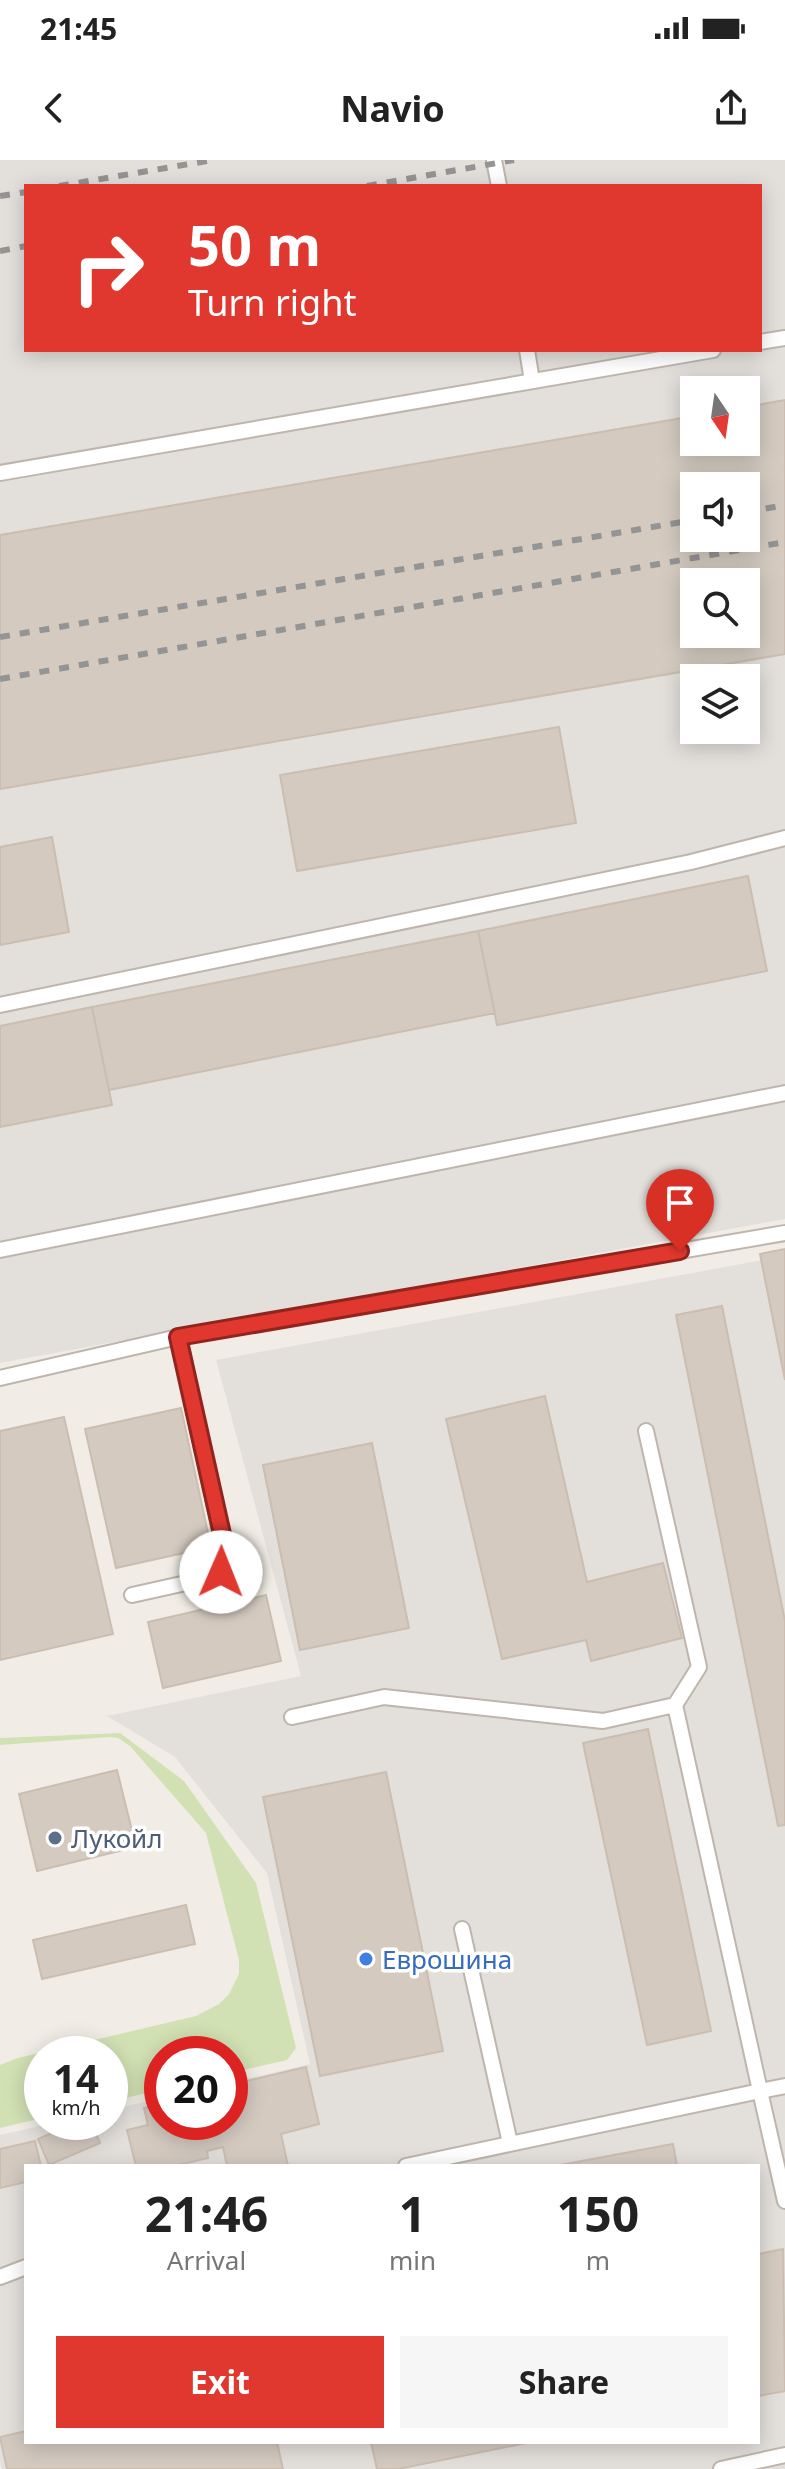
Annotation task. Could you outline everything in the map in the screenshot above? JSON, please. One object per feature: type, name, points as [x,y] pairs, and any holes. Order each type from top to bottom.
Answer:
[{"type":"lane","points":[[494,160],[499,184]]},
{"type":"lane","points":[[762,342],[785,338]]},
{"type":"lane","points":[[527,352],[532,381]]},
{"type":"lane","points":[[0,473],[701,352]]},
{"type":"lane","points":[[0,1005],[691,862],[785,838]]},
{"type":"lane","points":[[0,1250],[785,1093]]},
{"type":"lane","points":[[0,1378],[178,1337],[785,1233]]},
{"type":"lane","points":[[132,1595],[204,1579],[221,1572],[227,1562],[178,1337]]},
{"type":"lane","points":[[646,1431],[699,1667],[675,1705],[785,2201]]},
{"type":"lane","points":[[292,1717],[384,1697],[603,1721],[675,1705]]},
{"type":"lane","points":[[462,1929],[510,2143]]},
{"type":"lane","points":[[415,2164],[785,2086]]},
{"type":"lane","points":[[0,2277],[24,2268]]},
{"type":"lane","points":[[721,2469],[785,2455]]},
{"type":"shaded area","points":[[0,160],[785,160],[785,1219],[0,1363]]},
{"type":"shaded area","points":[[785,1256],[785,2469],[2,2469],[0,2135],[24,2130],[24,2140],[128,2140],[128,2106],[144,2102],[144,2140],[248,2140],[248,2079],[310,2064],[267,1873],[175,1757],[107,1716],[301,1676],[216,1360]]},
{"type":"green space","points":[[120,1733],[184,1781],[256,1883],[296,2048],[287,2060],[248,2069],[248,2036],[144,2036],[144,2094],[128,2098],[128,2036],[111,2036],[196,2016],[219,2004],[229,1994],[239,1974],[239,1960],[206,1833],[130,1746],[118,1738],[0,1745],[0,1738]]},
{"type":"green space","points":[[24,2057],[24,2122],[0,2128],[0,2065]]},
{"type":"building","points":[[785,400],[785,654],[727,664],[680,664],[680,672],[0,789],[0,535],[680,418],[680,456],[760,456],[760,404]]},
{"type":"building","points":[[559,727],[576,823],[297,871],[280,775]]},
{"type":"building","points":[[52,837],[69,932],[0,945],[0,847]]},
{"type":"building","points":[[748,876],[767,971],[497,1025],[478,931]]},
{"type":"building","points":[[478,931],[495,1013],[109,1090],[92,1007]]},
{"type":"building","points":[[92,1007],[112,1105],[0,1127],[0,1026]]},
{"type":"building","points":[[785,1249],[785,1380],[760,1254]]},
{"type":"building","points":[[722,1306],[785,1621],[785,1825],[778,1826],[676,1315]]},
{"type":"building","points":[[545,1396],[587,1582],[663,1563],[682,1638],[591,1661],[586,1640],[502,1659],[446,1419]]},
{"type":"building","points":[[181,1408],[211,1547],[116,1568],[85,1429]]},
{"type":"building","points":[[64,1417],[113,1634],[0,1660],[0,1431]]},
{"type":"building","points":[[372,1443],[409,1628],[300,1650],[263,1465]]},
{"type":"building","points":[[266,1595],[281,1661],[163,1688],[148,1622]]},
{"type":"building","points":[[648,1729],[711,2031],[647,2045],[583,1743]]},
{"type":"building","points":[[117,1770],[136,1847],[37,1871],[19,1794]]},
{"type":"building","points":[[386,1772],[443,2051],[320,2076],[263,1797]]},
{"type":"building","points":[[186,1905],[195,1944],[42,1979],[33,1940]]},
{"type":"building","points":[[306,2067],[319,2124],[281,2134],[288,2164],[227,2164],[223,2147],[207,2151],[208,2158],[182,2164],[136,2164],[128,2130],[144,2126],[144,2140],[248,2140],[248,2081]]},
{"type":"building","points":[[38,2140],[99,2140],[100,2143],[49,2164]]},
{"type":"building","points":[[35,2141],[41,2164],[24,2164],[24,2182],[0,2188],[0,2149]]},
{"type":"building","points":[[673,2144],[677,2164],[566,2164]]},
{"type":"building","points":[[783,2249],[785,2391],[760,2396],[760,2254]]},
{"type":"building","points":[[24,2431],[24,2444],[277,2444],[283,2469],[7,2469],[0,2437]]},
{"type":"building","points":[[371,2444],[521,2444],[398,2469],[377,2469]]},
{"type":"railway","points":[[71,184],[213,160]]},
{"type":"railway","points":[[378,184],[514,160]]},
{"type":"railway","points":[[0,196],[24,192]]},
{"type":"railway","points":[[0,251],[24,246]]},
{"type":"railway","points":[[760,509],[785,505]]},
{"type":"railway","points":[[0,637],[680,522]]},
{"type":"railway","points":[[0,679],[785,542]]},
{"type":"place","name":"Лукойл","points":[[55,1838]]},
{"type":"place","name":"Еврошина","points":[[366,1959]]},
{"type":"route","points":[[221,1572],[227,1562],[226,1552],[178,1337],[680,1251]]}]
